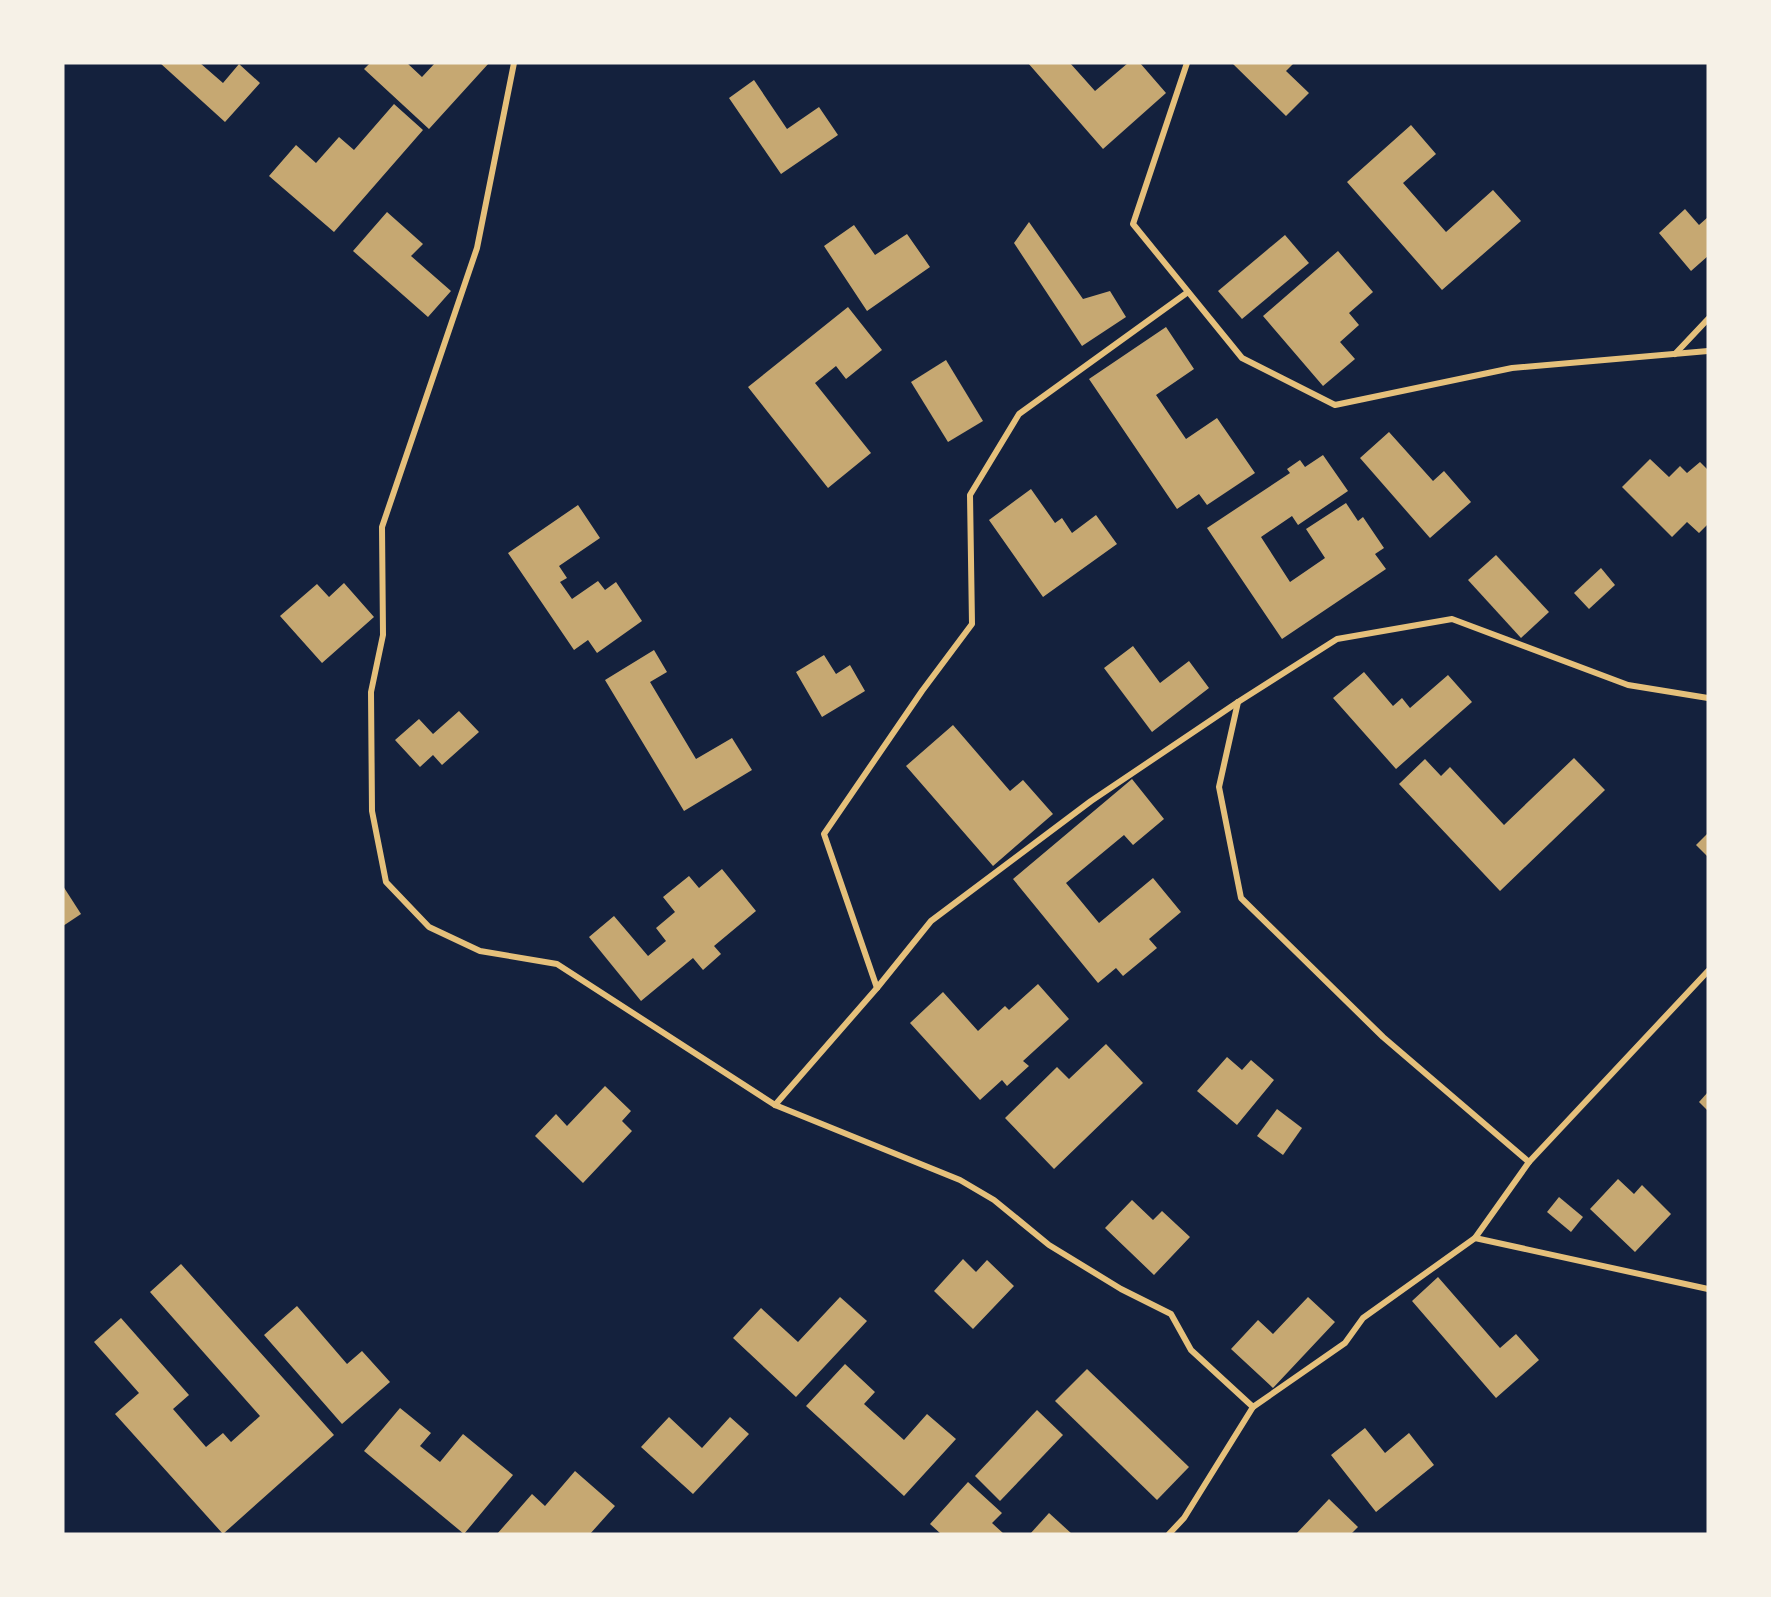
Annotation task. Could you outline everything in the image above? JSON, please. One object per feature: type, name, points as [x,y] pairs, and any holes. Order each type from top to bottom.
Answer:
[{"type":"street","points":[[514,63],[477,248],[382,527],[383,635],[371,692],[372,812],[386,882],[429,927],[480,951],[557,964],[775,1105],[960,1180],[994,1200],[1048,1245],[1121,1289],[1171,1314],[1191,1350],[1253,1407]]},
{"type":"street","points":[[1187,63],[1133,224],[1242,358],[1335,405],[1512,368],[1708,351]]},
{"type":"street","points":[[877,988],[824,834],[922,691],[972,624],[970,495],[1019,414],[1188,292]]},
{"type":"street","points":[[1675,354],[1708,319]]},
{"type":"street","points":[[775,1105],[877,988],[931,921],[1092,801],[1238,702],[1337,639],[1452,619],[1628,686],[1708,698]]},
{"type":"street","points":[[1238,702],[1219,787],[1241,898],[1383,1037],[1529,1162]]},
{"type":"street","points":[[1169,1534],[1184,1518],[1253,1407],[1345,1343],[1363,1318],[1475,1238],[1529,1162],[1708,970]]},
{"type":"street","points":[[1475,1238],[1708,1289]]},
{"type":"building","points":[[160,63],[200,63],[223,83],[239,64],[260,83],[225,122]]},
{"type":"building","points":[[370,63],[407,63],[422,77],[435,63],[489,63],[429,129],[364,69]]},
{"type":"building","points":[[1028,63],[1070,63],[1095,91],[1128,63],[1140,63],[1166,93],[1103,149]]},
{"type":"building","points":[[1232,63],[1294,63],[1286,71],[1309,93],[1286,116]]},
{"type":"building","points":[[754,80],[787,129],[819,107],[838,135],[781,174],[729,98]]},
{"type":"building","points":[[394,104],[423,130],[334,232],[269,176],[296,145],[316,163],[339,137],[354,150]]},
{"type":"building","points":[[1411,125],[1436,154],[1403,183],[1446,232],[1493,190],[1521,221],[1442,290],[1347,182]]},
{"type":"building","points":[[1685,209],[1699,225],[1708,217],[1708,256],[1691,271],[1659,233]]},
{"type":"building","points":[[387,212],[423,244],[411,256],[451,291],[428,317],[353,251]]},
{"type":"building","points":[[1029,222],[1083,299],[1110,291],[1126,317],[1082,346],[1014,243]]},
{"type":"building","points":[[854,225],[875,255],[907,234],[930,267],[867,311],[824,246]]},
{"type":"building","points":[[1285,235],[1309,263],[1242,319],[1218,291]]},
{"type":"building","points":[[1338,251],[1373,292],[1349,313],[1359,325],[1340,342],[1355,359],[1323,386],[1263,316]]},
{"type":"building","points":[[848,307],[882,350],[846,379],[836,366],[815,383],[871,453],[828,488],[748,387]]},
{"type":"building","points":[[1166,327],[1194,369],[1156,395],[1186,439],[1217,418],[1255,473],[1207,505],[1199,494],[1177,509],[1089,379]]},
{"type":"building","points":[[946,360],[983,421],[948,442],[911,382]]},
{"type":"building","points":[[1389,432],[1433,481],[1444,471],[1471,502],[1430,538],[1360,458]]},
{"type":"building","points":[[1323,455],[1348,491],[1298,525],[1292,516],[1261,537],[1290,582],[1325,558],[1306,529],[1346,503],[1358,521],[1363,517],[1384,548],[1375,554],[1386,569],[1282,639],[1207,528],[1290,473],[1287,469],[1300,460],[1305,467]]},
{"type":"building","points":[[1650,459],[1669,477],[1680,466],[1687,473],[1700,462],[1708,470],[1708,524],[1699,533],[1687,522],[1672,537],[1622,487]]},
{"type":"building","points":[[1031,489],[1055,523],[1062,518],[1072,533],[1096,515],[1117,544],[1043,597],[989,520]]},
{"type":"building","points":[[578,505],[600,538],[559,566],[567,578],[560,582],[572,599],[598,581],[605,590],[616,582],[642,621],[597,653],[588,640],[574,650],[508,553]]},
{"type":"building","points":[[1496,555],[1549,612],[1521,638],[1468,580]]},
{"type":"building","points":[[1601,568],[1615,585],[1589,609],[1574,593]]},
{"type":"building","points":[[344,583],[374,617],[322,663],[280,616],[317,584],[329,597]]},
{"type":"building","points":[[1133,646],[1160,683],[1189,661],[1209,688],[1152,732],[1104,668]]},
{"type":"building","points":[[654,650],[667,672],[650,682],[696,759],[732,738],[752,770],[684,811],[605,680]]},
{"type":"building","points":[[824,655],[836,674],[850,665],[865,691],[822,717],[796,672]]},
{"type":"building","points":[[1364,672],[1393,706],[1402,698],[1410,708],[1448,675],[1472,702],[1396,769],[1333,698]]},
{"type":"building","points":[[459,711],[479,732],[442,765],[433,755],[420,767],[395,740],[419,719],[433,734]]},
{"type":"building","points":[[953,725],[1010,791],[1023,780],[1053,814],[993,866],[906,766]]},
{"type":"building","points":[[1574,758],[1605,790],[1500,891],[1399,784],[1425,759],[1441,776],[1450,767],[1504,825]]},
{"type":"building","points":[[1132,779],[1164,819],[1133,845],[1124,835],[1066,883],[1099,923],[1153,878],[1181,912],[1149,939],[1157,948],[1123,976],[1116,968],[1098,983],[1013,879]]},
{"type":"building","points":[[1708,833],[1708,857],[1696,845]]},
{"type":"building","points":[[722,869],[756,911],[714,946],[721,954],[703,970],[693,958],[641,1001],[589,937],[614,916],[648,956],[666,941],[656,928],[675,912],[663,897],[689,876],[699,888]]},
{"type":"building","points":[[63,886],[81,914],[63,926]]},
{"type":"building","points":[[1038,984],[1069,1019],[1023,1061],[1029,1066],[1007,1086],[1002,1080],[980,1100],[910,1023],[943,992],[978,1031],[1005,1006],[1009,1010]]},
{"type":"building","points":[[1106,1044],[1143,1083],[1054,1169],[1005,1118],[1057,1067],[1069,1079]]},
{"type":"building","points":[[1227,1057],[1242,1070],[1251,1060],[1274,1080],[1237,1125],[1197,1091]]},
{"type":"building","points":[[605,1086],[631,1111],[622,1121],[632,1131],[583,1183],[535,1136],[556,1114],[567,1126]]},
{"type":"building","points":[[1708,1092],[1708,1111],[1699,1102]]},
{"type":"building","points":[[1277,1109],[1302,1128],[1283,1155],[1257,1136]]},
{"type":"building","points":[[1618,1179],[1634,1194],[1642,1185],[1671,1214],[1635,1252],[1590,1209]]},
{"type":"building","points":[[1559,1197],[1583,1217],[1571,1232],[1547,1212]]},
{"type":"building","points":[[1132,1200],[1153,1220],[1162,1211],[1190,1237],[1154,1275],[1105,1228]]},
{"type":"building","points":[[963,1259],[976,1272],[987,1260],[1014,1286],[973,1329],[934,1291]]},
{"type":"building","points":[[181,1264],[334,1435],[223,1534],[115,1414],[139,1393],[94,1342],[121,1318],[189,1395],[173,1409],[206,1447],[223,1433],[231,1442],[260,1416],[150,1292]]},
{"type":"building","points":[[1438,1277],[1500,1348],[1516,1334],[1539,1360],[1496,1398],[1412,1301]]},
{"type":"building","points":[[840,1297],[867,1321],[796,1397],[733,1338],[761,1308],[798,1342]]},
{"type":"building","points":[[1308,1297],[1335,1322],[1273,1388],[1231,1349],[1258,1320],[1273,1334]]},
{"type":"building","points":[[297,1306],[347,1364],[362,1351],[390,1382],[342,1424],[264,1335]]},
{"type":"building","points":[[845,1364],[875,1392],[864,1404],[904,1440],[927,1414],[956,1439],[904,1496],[806,1406]]},
{"type":"building","points":[[1087,1369],[1189,1467],[1157,1500],[1055,1401]]},
{"type":"building","points":[[400,1408],[431,1433],[420,1446],[440,1462],[463,1434],[513,1475],[464,1534],[364,1451]]},
{"type":"building","points":[[1037,1410],[1063,1435],[1000,1501],[975,1476]]},
{"type":"building","points":[[669,1417],[702,1448],[730,1417],[749,1434],[693,1494],[641,1447]]},
{"type":"building","points":[[1365,1428],[1385,1453],[1409,1433],[1434,1465],[1376,1512],[1331,1455]]},
{"type":"building","points":[[575,1471],[615,1506],[590,1534],[497,1534],[532,1494],[545,1506]]},
{"type":"building","points":[[968,1482],[1002,1513],[992,1523],[1004,1534],[941,1534],[930,1524]]},
{"type":"building","points":[[1329,1499],[1358,1527],[1351,1534],[1296,1534]]},
{"type":"building","points":[[1049,1513],[1072,1534],[1030,1534]]}]
